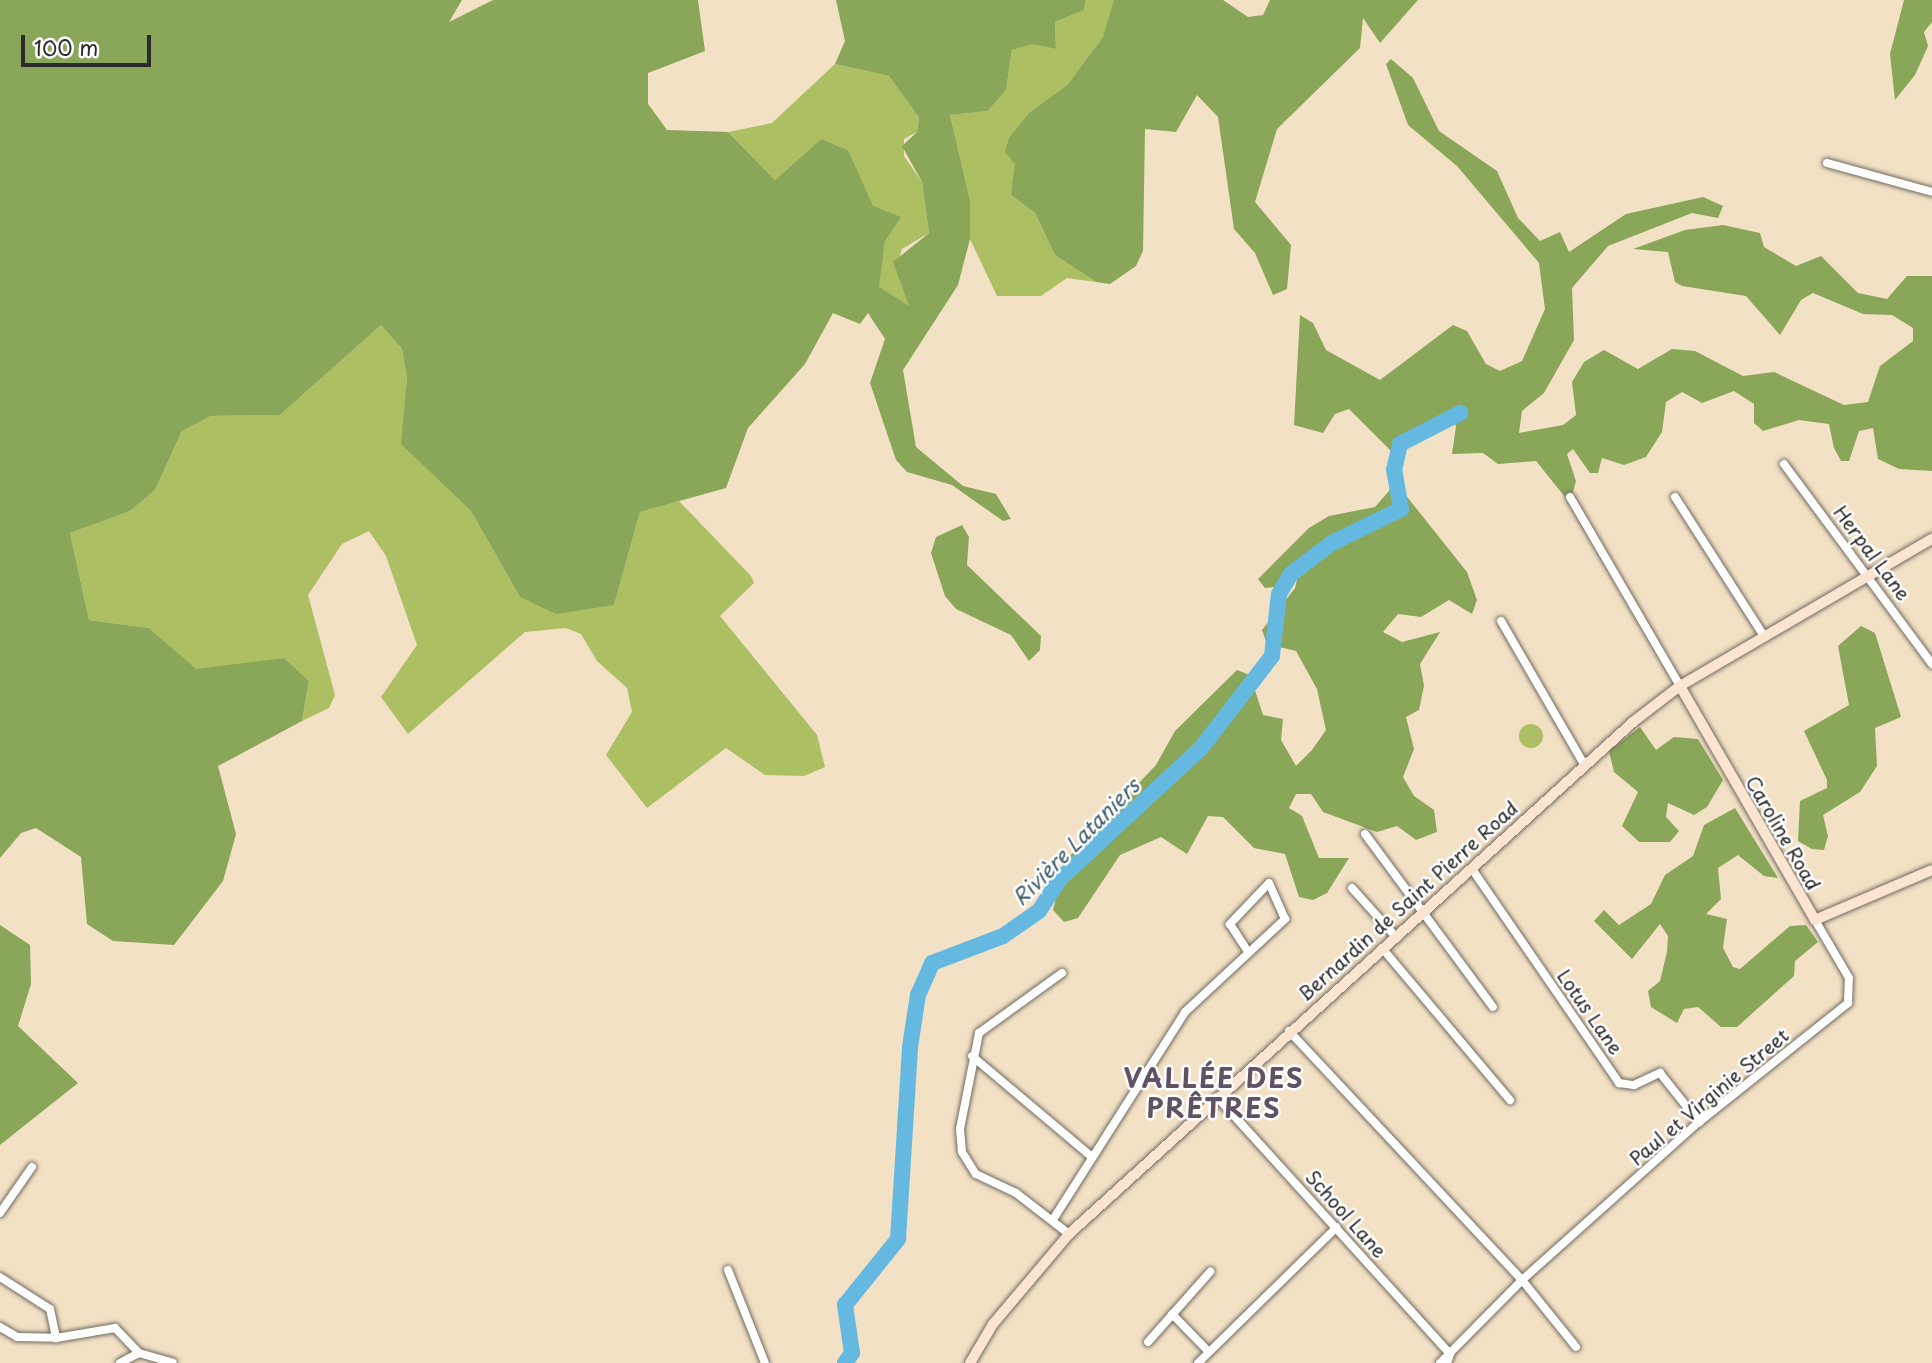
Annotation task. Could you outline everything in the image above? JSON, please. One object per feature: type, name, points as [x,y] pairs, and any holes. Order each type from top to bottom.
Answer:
[{"type":"main road","name":"Bernardin de Saint Pierre Road","points":[[970,1363],[993,1324],[1069,1234],[1584,764],[1680,686],[1932,539]]},
{"type":"main road","name":"Caroline Road","points":[[1680,686],[1815,920],[1932,870]]},
{"type":"street","points":[[1828,163],[1932,192]]},
{"type":"street","name":"Herpal Lane","points":[[1784,464],[1870,574],[1932,664]]},
{"type":"street","points":[[1570,497],[1680,686]]},
{"type":"street","points":[[1675,497],[1764,636]]},
{"type":"street","points":[[1501,621],[1584,764]]},
{"type":"street","points":[[1365,834],[1493,1007]]},
{"type":"street","name":"Lotus Lane","points":[[1472,869],[1619,1083],[1634,1085],[1660,1073],[1699,1122]]},
{"type":"street","points":[[1054,1218],[1185,1012],[1284,919],[1273,884],[1265,885],[1230,924],[1248,952]]},
{"type":"street","points":[[1352,888],[1396,937]]},
{"type":"street","name":"Paul et Virginie Street","points":[[1440,1363],[1448,1359],[1522,1280],[1699,1122],[1848,1003],[1849,978],[1815,920]]},
{"type":"street","points":[[1382,948],[1510,1100]]},
{"type":"street","points":[[1062,973],[995,1015],[979,1033],[972,1056],[960,1129],[967,1164],[1054,1218],[1069,1234]]},
{"type":"street","points":[[1289,1031],[1522,1280],[1576,1347]]},
{"type":"street","points":[[972,1056],[1092,1157]]},
{"type":"street","name":"School Lane","points":[[1217,1097],[1337,1227],[1448,1359]]},
{"type":"street","points":[[0,1213],[32,1167]]},
{"type":"street","points":[[1198,1363],[1337,1227]]},
{"type":"street","points":[[728,1270],[765,1363]]},
{"type":"street","points":[[1148,1342],[1210,1272]]},
{"type":"street","points":[[0,1277],[50,1309],[56,1338]]},
{"type":"street","points":[[1172,1314],[1209,1352]]},
{"type":"street","points":[[0,1327],[17,1337],[56,1338],[107,1326],[127,1334],[139,1353],[173,1363]]},
{"type":"street","points":[[120,1363],[139,1353]]},
{"type":"green space","points":[[0,0],[462,0],[449,22],[493,0],[698,0],[705,51],[648,73],[648,104],[667,130],[728,132],[775,180],[821,139],[848,150],[873,206],[901,217],[885,241],[879,287],[909,306],[893,262],[929,233],[922,182],[902,146],[917,132],[919,117],[889,76],[835,64],[845,41],[836,0],[1086,0],[1084,10],[1055,22],[1056,49],[1033,44],[1012,50],[1006,90],[988,111],[950,115],[970,200],[970,239],[958,285],[903,370],[916,447],[963,486],[996,494],[1011,519],[1003,521],[952,485],[907,472],[896,460],[870,383],[885,339],[868,313],[860,324],[833,313],[805,364],[748,428],[726,488],[640,512],[614,605],[556,614],[520,597],[471,511],[401,444],[407,378],[402,349],[381,325],[280,415],[211,416],[182,431],[155,490],[130,511],[70,533],[89,620],[149,628],[196,669],[284,658],[309,681],[302,721],[218,766],[236,834],[223,881],[174,945],[113,941],[87,924],[81,857],[36,828],[21,833],[0,858]]},
{"type":"green space","points":[[1086,0],[1114,0],[1116,6],[1103,37],[1067,85],[1030,112],[1011,195],[1035,213],[1055,255],[1096,282],[1067,278],[1041,296],[997,296],[970,239],[970,200],[950,115],[988,111],[1006,90],[1012,50],[1033,43],[1056,49],[1055,22],[1084,10]]},
{"type":"green space","points":[[1114,0],[1223,0],[1248,17],[1263,15],[1270,0],[1418,0],[1380,43],[1363,18],[1360,48],[1277,129],[1255,202],[1291,245],[1287,289],[1273,295],[1255,253],[1234,229],[1218,117],[1197,95],[1176,132],[1145,129],[1143,251],[1136,266],[1110,284],[1096,282],[1055,255],[1035,213],[1011,195],[1015,164],[1005,152],[1009,138],[1030,112],[1067,85],[1103,37]]},
{"type":"green space","points":[[1904,0],[1932,0],[1932,22],[1924,32],[1928,46],[1915,75],[1895,100],[1890,54]]},
{"type":"green space","points":[[1391,59],[1413,78],[1439,131],[1497,171],[1518,218],[1540,241],[1560,232],[1569,252],[1626,214],[1703,197],[1723,206],[1718,218],[1692,213],[1608,246],[1572,288],[1574,340],[1544,393],[1522,411],[1519,433],[1563,425],[1576,415],[1572,382],[1584,362],[1604,350],[1638,369],[1672,349],[1695,351],[1743,376],[1774,372],[1844,405],[1868,402],[1880,366],[1913,341],[1913,328],[1892,315],[1863,314],[1813,293],[1801,300],[1780,335],[1746,296],[1682,286],[1675,282],[1668,252],[1633,249],[1685,230],[1723,225],[1760,233],[1764,247],[1796,266],[1821,256],[1858,293],[1887,299],[1907,276],[1932,276],[1932,471],[1899,469],[1878,459],[1873,428],[1859,431],[1849,461],[1841,461],[1834,448],[1829,424],[1799,420],[1763,431],[1754,423],[1754,404],[1734,391],[1702,403],[1682,392],[1666,402],[1662,432],[1646,457],[1624,465],[1602,458],[1598,473],[1590,473],[1573,449],[1567,454],[1576,481],[1572,496],[1565,497],[1536,461],[1498,464],[1483,453],[1452,454],[1456,426],[1450,417],[1415,429],[1393,453],[1349,409],[1335,414],[1323,433],[1294,425],[1300,315],[1313,323],[1326,350],[1380,380],[1453,325],[1467,331],[1486,364],[1500,371],[1522,361],[1545,309],[1539,263],[1457,166],[1408,125],[1386,64]]},
{"type":"green space","points":[[835,64],[889,76],[919,116],[917,132],[904,139],[904,156],[922,182],[929,233],[902,249],[896,270],[910,307],[878,287],[885,241],[848,150],[821,139],[775,180],[728,132],[772,123]]},
{"type":"green space","points":[[381,325],[402,349],[407,378],[402,444],[471,511],[520,597],[614,605],[640,512],[679,501],[751,576],[754,583],[720,616],[817,735],[825,767],[804,776],[765,775],[726,748],[647,808],[606,755],[632,712],[627,688],[597,661],[581,634],[566,628],[525,632],[408,734],[381,697],[417,645],[386,556],[369,531],[342,544],[308,595],[335,695],[329,708],[302,721],[309,681],[284,658],[196,670],[149,628],[89,620],[70,533],[130,511],[155,490],[182,431],[211,416],[280,415]]},
{"type":"green space","points":[[1396,483],[1467,572],[1477,600],[1472,614],[1449,600],[1421,617],[1398,614],[1383,632],[1402,642],[1440,632],[1420,664],[1424,686],[1419,710],[1406,717],[1414,749],[1403,777],[1414,796],[1434,810],[1437,832],[1416,840],[1397,826],[1377,832],[1323,812],[1311,794],[1296,794],[1289,808],[1302,816],[1319,858],[1349,858],[1327,893],[1313,900],[1299,897],[1285,854],[1254,848],[1223,817],[1208,816],[1187,854],[1161,837],[1120,855],[1078,918],[1064,922],[1053,910],[1065,861],[1156,765],[1175,731],[1237,670],[1250,675],[1263,715],[1283,719],[1281,740],[1296,766],[1312,750],[1326,730],[1317,689],[1296,651],[1267,644],[1262,630],[1295,588],[1301,562],[1276,587],[1265,588],[1258,579],[1309,528],[1329,516],[1375,507]]},
{"type":"green space","points":[[962,525],[969,537],[967,565],[1041,636],[1040,650],[1029,661],[1011,635],[956,609],[945,596],[931,553],[936,537]]},
{"type":"green space","points":[[1861,626],[1875,633],[1901,717],[1875,728],[1877,766],[1860,792],[1823,815],[1828,836],[1824,850],[1812,849],[1798,841],[1800,801],[1827,788],[1827,780],[1804,731],[1849,705],[1838,646]]},
{"type":"green space","points":[[1531,724],[1540,727],[1543,736],[1540,745],[1531,748],[1522,745],[1519,736],[1522,727]]},
{"type":"green space","points":[[1640,727],[1656,750],[1674,737],[1698,739],[1723,780],[1707,807],[1694,815],[1668,803],[1666,817],[1679,831],[1670,842],[1639,842],[1622,826],[1638,792],[1614,772],[1609,751]]},
{"type":"green space","points":[[1735,808],[1778,878],[1764,876],[1738,855],[1718,868],[1721,899],[1706,914],[1727,919],[1723,948],[1733,967],[1740,969],[1790,926],[1806,925],[1818,942],[1795,961],[1794,976],[1737,1027],[1721,1027],[1698,1007],[1684,1009],[1677,1023],[1651,1007],[1648,991],[1660,981],[1667,952],[1668,936],[1660,924],[1632,959],[1594,921],[1604,910],[1619,925],[1651,904],[1665,875],[1693,856],[1704,825]]},
{"type":"green space","points":[[0,925],[30,945],[31,984],[18,1026],[78,1083],[0,1145]]},
{"type":"waterway","name":"Rivière Lataniers","points":[[845,1363],[852,1353],[845,1305],[898,1239],[910,1047],[918,995],[932,963],[1003,936],[1039,911],[1060,879],[1201,748],[1272,656],[1279,594],[1291,574],[1332,543],[1401,509],[1394,470],[1400,444],[1460,413]]},
{"type":"district","name":"VALLÉE DES PRÊTRES","points":[[1214,1093]]}]
